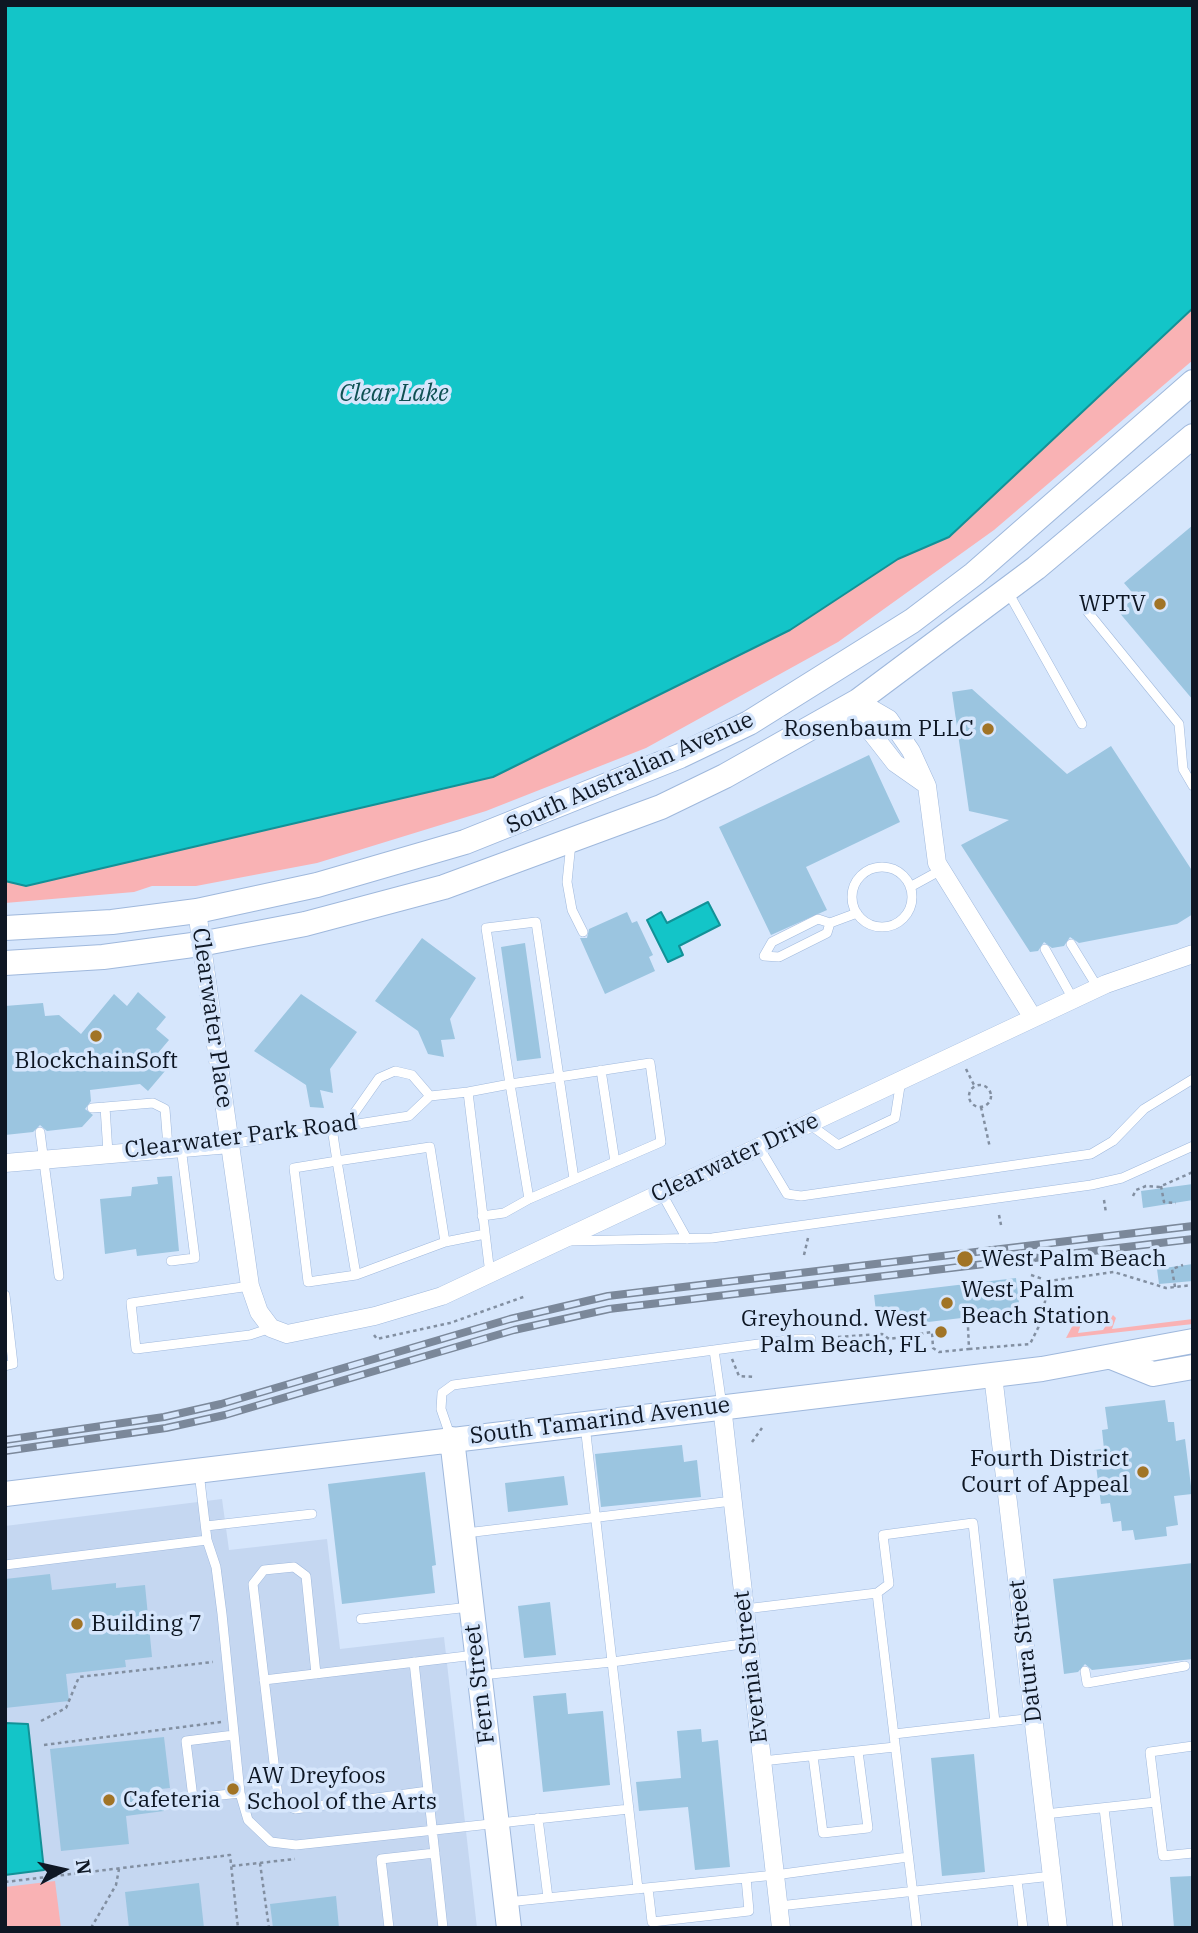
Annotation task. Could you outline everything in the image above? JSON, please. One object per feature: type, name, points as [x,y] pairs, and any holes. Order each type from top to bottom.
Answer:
[{"type":"main road","name":"South Australian Avenue","points":[[5,928],[112,922],[197,911],[394,865],[526,820],[749,723],[912,621],[974,574],[1193,382]]},
{"type":"main road","name":"South Australian Avenue","points":[[5,963],[103,957],[200,944],[385,904],[470,879],[688,795],[858,701],[1007,590],[1193,436]]},
{"type":"main road","points":[[841,666],[858,701]]},
{"type":"main road","name":"South Tamarind Avenue","points":[[5,1494],[993,1375],[1111,1357],[1136,1349],[1193,1342]]},
{"type":"main road","points":[[1111,1357],[1153,1374],[1193,1367]]},
{"type":"main road","name":"Fern Street","points":[[452,1439],[509,1928]]},
{"type":"street","points":[[858,701],[889,719],[911,751],[927,786],[937,863],[1033,1018]]},
{"type":"street","name":"Clearwater Place","points":[[197,911],[250,1286],[259,1312],[271,1328]]},
{"type":"street","name":"Clearwater Drive","points":[[271,1328],[287,1334],[303,1334],[442,1296],[564,1241],[661,1192],[1073,999],[1193,954]]},
{"type":"street","name":"Clearwater Park Road","points":[[5,1163],[174,1146],[230,1144]]},
{"type":"street","name":"Datura Street","points":[[993,1375],[1058,1928]]},
{"type":"street","name":"Evernia Street","points":[[722,1406],[781,1928]]},
{"type":"lane","points":[[1007,590],[1082,723]]},
{"type":"lane","points":[[1087,611],[1179,724],[1183,769],[1193,786]]},
{"type":"lane","points":[[571,842],[568,882],[572,910],[583,932]]},
{"type":"lane","points":[[878,867],[897,871],[910,887],[911,906],[900,922],[881,927],[863,920],[853,904],[855,885],[868,870],[878,867]]},
{"type":"lane","points":[[910,887],[941,870]]},
{"type":"lane","points":[[830,923],[827,933],[779,957],[764,956],[772,942],[818,919],[830,923],[857,913]]},
{"type":"lane","points":[[529,1199],[486,928],[536,922],[575,1179]]},
{"type":"lane","points":[[791,932],[799,947]]},
{"type":"lane","points":[[1071,944],[1098,988]]},
{"type":"lane","points":[[1045,949],[1073,999]]},
{"type":"lane","points":[[346,1125],[379,1078],[395,1071],[412,1075],[430,1096],[650,1063],[661,1142],[529,1199],[504,1213],[482,1216]]},
{"type":"lane","points":[[601,1070],[615,1162]]},
{"type":"lane","points":[[759,1147],[787,1194],[801,1196],[1091,1154],[1113,1141],[1144,1109],[1193,1079]]},
{"type":"lane","points":[[809,1124],[838,1145],[895,1118],[901,1080]]},
{"type":"lane","points":[[468,1092],[490,1274]]},
{"type":"lane","name":"Clearwater Park Road","points":[[230,1144],[409,1116],[430,1096]]},
{"type":"lane","points":[[92,1108],[153,1103],[165,1109],[195,1258],[171,1261]]},
{"type":"lane","points":[[105,1107],[108,1153]]},
{"type":"lane","points":[[332,1128],[356,1275]]},
{"type":"lane","points":[[40,1132],[59,1276]]},
{"type":"lane","points":[[564,1241],[725,1236],[1091,1185],[1122,1178],[1193,1146]]},
{"type":"lane","points":[[445,1242],[430,1147],[294,1168],[308,1282],[356,1275],[445,1242],[485,1234]]},
{"type":"lane","points":[[661,1192],[687,1239]]},
{"type":"lane","points":[[250,1286],[131,1303],[135,1349],[250,1335],[271,1328]]},
{"type":"lane","points":[[5,1295],[13,1364],[5,1366]]},
{"type":"lane","points":[[452,1439],[440,1409],[442,1393],[453,1385],[811,1339]]},
{"type":"lane","points":[[714,1350],[722,1406]]},
{"type":"lane","points":[[584,1423],[638,1889]]},
{"type":"lane","points":[[199,1470],[207,1540],[216,1567],[240,1793],[248,1820],[271,1842],[296,1845],[629,1809]]},
{"type":"lane","points":[[463,1533],[732,1501]]},
{"type":"lane","points":[[206,1526],[313,1514]]},
{"type":"lane","points":[[745,1609],[877,1593],[889,1584],[883,1535],[973,1524],[995,1722]]},
{"type":"lane","points":[[5,1565],[207,1540]]},
{"type":"lane","points":[[316,1674],[306,1576],[294,1567],[264,1570],[253,1584],[278,1797],[295,1809],[428,1791]]},
{"type":"lane","points":[[877,1593],[917,1928]]},
{"type":"lane","points":[[361,1619],[472,1607]]},
{"type":"lane","points":[[264,1680],[414,1662],[478,1665],[612,1662],[749,1643]]},
{"type":"lane","points":[[414,1662],[443,1928]]},
{"type":"lane","points":[[1085,1671],[1087,1683],[1185,1666]]},
{"type":"lane","points":[[894,1734],[1034,1718]]},
{"type":"lane","points":[[234,1735],[186,1741],[192,1798],[240,1793]]},
{"type":"lane","points":[[1193,1746],[1150,1752],[1163,1856],[1193,1853]]},
{"type":"lane","points":[[762,1761],[895,1747]]},
{"type":"lane","points":[[813,1756],[822,1833],[834,1832],[868,1828],[858,1751]]},
{"type":"lane","points":[[1045,1814],[1156,1802]]},
{"type":"lane","points":[[1104,1808],[1118,1928]]},
{"type":"lane","points":[[538,1818],[548,1898]]},
{"type":"lane","points":[[389,1928],[381,1859],[435,1853]]},
{"type":"lane","points":[[506,1902],[775,1875],[908,1857]]},
{"type":"lane","points":[[779,1906],[1052,1876]]},
{"type":"lane","points":[[648,1888],[652,1922],[749,1911],[746,1878]]},
{"type":"lane","points":[[1017,1880],[1023,1928]]},
{"type":"path","points":[[966,1069],[975,1087],[970,1099],[981,1107],[990,1148]]},
{"type":"path","points":[[975,1087],[985,1086],[991,1095],[988,1104],[981,1107]]},
{"type":"path","points":[[1133,1196],[1136,1190],[1146,1186],[1161,1186],[1193,1171]]},
{"type":"path","points":[[1161,1186],[1164,1204],[1176,1203]]},
{"type":"path","points":[[1104,1200],[1106,1213]]},
{"type":"path","points":[[999,1215],[1000,1225]]},
{"type":"path","points":[[804,1255],[807,1234]]},
{"type":"path","points":[[1114,1265],[1114,1272]]},
{"type":"path","points":[[1175,1287],[1172,1267],[1183,1265]]},
{"type":"path","points":[[1031,1275],[1049,1281],[1114,1272],[1149,1284],[1175,1287],[1193,1285]]},
{"type":"path","points":[[811,1339],[882,1334],[889,1339],[932,1332],[933,1348],[939,1352],[1030,1344],[1041,1322],[1049,1281]]},
{"type":"path","points":[[374,1335],[377,1339],[450,1323],[526,1296]]},
{"type":"path","points":[[968,1327],[969,1349]]},
{"type":"path","points":[[731,1348],[734,1371],[744,1378],[755,1377]]},
{"type":"path","points":[[752,1442],[762,1428]]},
{"type":"path","points":[[41,1721],[66,1708],[79,1676],[213,1662]]},
{"type":"path","points":[[44,1745],[222,1722]]},
{"type":"path","points":[[5,1882],[230,1855],[239,1928]]},
{"type":"path","points":[[260,1863],[269,1928]]},
{"type":"path","points":[[91,1928],[116,1885],[119,1869]]},
{"type":"shaded area","points":[[1193,308],[1193,360],[994,530],[838,642],[646,748],[486,811],[317,863],[196,886],[152,886],[134,892],[5,903],[5,881],[26,886],[493,777],[790,630],[898,559],[949,537]]},
{"type":"shaded area","points":[[1113,1315],[1116,1318],[1112,1329],[1193,1319],[1193,1324],[1066,1338],[1075,1321],[1081,1324],[1078,1333],[1103,1330]]},
{"type":"shaded area","name":"AW Dreyfoos School of the Arts","points":[[222,1499],[229,1550],[327,1539],[340,1649],[444,1637],[477,1928],[5,1928],[5,1526]]},
{"type":"shaded area","points":[[55,1881],[61,1928],[5,1928],[5,1887]]},
{"type":"water","name":"Clear Lake","points":[[5,5],[1193,5],[1193,308],[949,537],[898,559],[790,630],[493,777],[26,886],[5,881]]},
{"type":"water","points":[[708,902],[720,925],[679,946],[683,955],[668,962],[647,920],[661,912],[667,923]]},
{"type":"water","points":[[5,1723],[28,1724],[44,1870],[5,1875]]},
{"type":"building","name":"WPTV","points":[[1193,525],[1193,700],[1118,611],[1136,597],[1124,583]]},
{"type":"building","points":[[972,689],[1067,774],[1111,746],[1193,872],[1193,914],[1177,924],[1079,943],[1070,937],[1064,946],[1052,948],[1044,942],[1038,951],[1030,952],[961,845],[1009,820],[969,811],[952,692]]},
{"type":"building","points":[[869,755],[900,822],[806,867],[827,910],[771,935],[719,827]]},
{"type":"building","points":[[627,912],[632,923],[637,921],[653,955],[649,957],[655,971],[605,994],[580,938],[587,938],[589,929]]},
{"type":"building","points":[[422,938],[476,978],[450,1019],[455,1039],[441,1040],[444,1057],[428,1054],[418,1031],[375,1001]]},
{"type":"building","points":[[525,943],[541,1058],[517,1061],[501,947]]},
{"type":"building","points":[[138,992],[166,1017],[156,1029],[169,1040],[158,1053],[171,1064],[148,1091],[140,1084],[90,1090],[91,1101],[85,1109],[93,1115],[82,1127],[47,1131],[40,1125],[33,1132],[5,1135],[5,1006],[43,1003],[45,1016],[59,1015],[81,1034],[114,994],[127,1006]]},
{"type":"building","points":[[301,994],[357,1032],[330,1069],[333,1093],[320,1090],[324,1108],[310,1107],[306,1085],[254,1051]]},
{"type":"building","points":[[172,1176],[179,1251],[137,1256],[136,1249],[105,1254],[100,1199],[131,1196],[132,1187],[158,1184],[157,1177]]},
{"type":"building","points":[[1193,1184],[1193,1200],[1143,1208],[1141,1191]]},
{"type":"building","points":[[1193,1264],[1193,1281],[1159,1284],[1157,1269]]},
{"type":"building","name":"West Palm Beach Station","points":[[1016,1278],[1020,1311],[878,1328],[874,1295]]},
{"type":"building","name":"Fourth District Court of Appeal","points":[[1165,1400],[1168,1422],[1174,1422],[1176,1441],[1185,1439],[1192,1494],[1174,1496],[1178,1525],[1166,1527],[1167,1536],[1135,1540],[1133,1530],[1122,1531],[1121,1521],[1113,1522],[1110,1503],[1101,1504],[1094,1450],[1104,1449],[1102,1430],[1108,1429],[1105,1407]]},
{"type":"building","points":[[682,1445],[684,1462],[697,1460],[701,1497],[601,1507],[595,1454]]},
{"type":"building","points":[[425,1472],[436,1565],[432,1566],[435,1593],[342,1604],[328,1484]]},
{"type":"building","points":[[564,1476],[568,1505],[508,1512],[505,1483]]},
{"type":"building","points":[[1193,1563],[1193,1659],[1092,1670],[1085,1664],[1078,1672],[1064,1674],[1053,1579]]},
{"type":"building","name":"Building 7","points":[[50,1574],[52,1590],[116,1583],[116,1588],[145,1585],[152,1657],[125,1660],[126,1667],[66,1674],[69,1701],[5,1708],[5,1579]]},
{"type":"building","points":[[550,1602],[556,1655],[524,1658],[518,1606]]},
{"type":"building","points":[[566,1693],[568,1714],[603,1711],[610,1785],[543,1792],[533,1696]]},
{"type":"building","points":[[701,1729],[702,1742],[718,1740],[730,1867],[695,1870],[688,1807],[639,1811],[636,1782],[681,1778],[677,1731]]},
{"type":"building","name":"Cafeteria","points":[[164,1737],[170,1788],[161,1789],[164,1811],[126,1816],[129,1844],[61,1851],[50,1749]]},
{"type":"building","points":[[974,1754],[985,1872],[942,1876],[931,1758]]},
{"type":"building","points":[[1193,1876],[1193,1928],[1174,1928],[1170,1877]]},
{"type":"building","points":[[199,1883],[204,1928],[129,1928],[125,1892]]},
{"type":"building","points":[[336,1896],[339,1928],[273,1928],[270,1904]]},
{"type":"railway","points":[[5,1440],[164,1417],[221,1404],[510,1319],[608,1296],[1193,1226]]},
{"type":"railway","points":[[5,1451],[166,1428],[225,1415],[514,1330],[609,1309],[1193,1239]]},
{"type":"place","name":"WPTV","points":[[1160,604]]},
{"type":"place","name":"Rosenbaum PLLC","points":[[988,729]]},
{"type":"place","name":"BlockchainSoft","points":[[96,1036]]},
{"type":"place","name":"West Palm Beach","points":[[965,1259]]},
{"type":"place","name":"West Palm Beach Station","points":[[947,1303]]},
{"type":"place","name":"Greyhound. West Palm Beach, FL","points":[[941,1332]]},
{"type":"place","name":"Fourth District Court of Appeal","points":[[1143,1472]]},
{"type":"place","name":"Building 7","points":[[77,1624]]},
{"type":"place","name":"AW Dreyfoos School of the Arts","points":[[233,1789]]},
{"type":"place","name":"Cafeteria","points":[[109,1800]]}]
